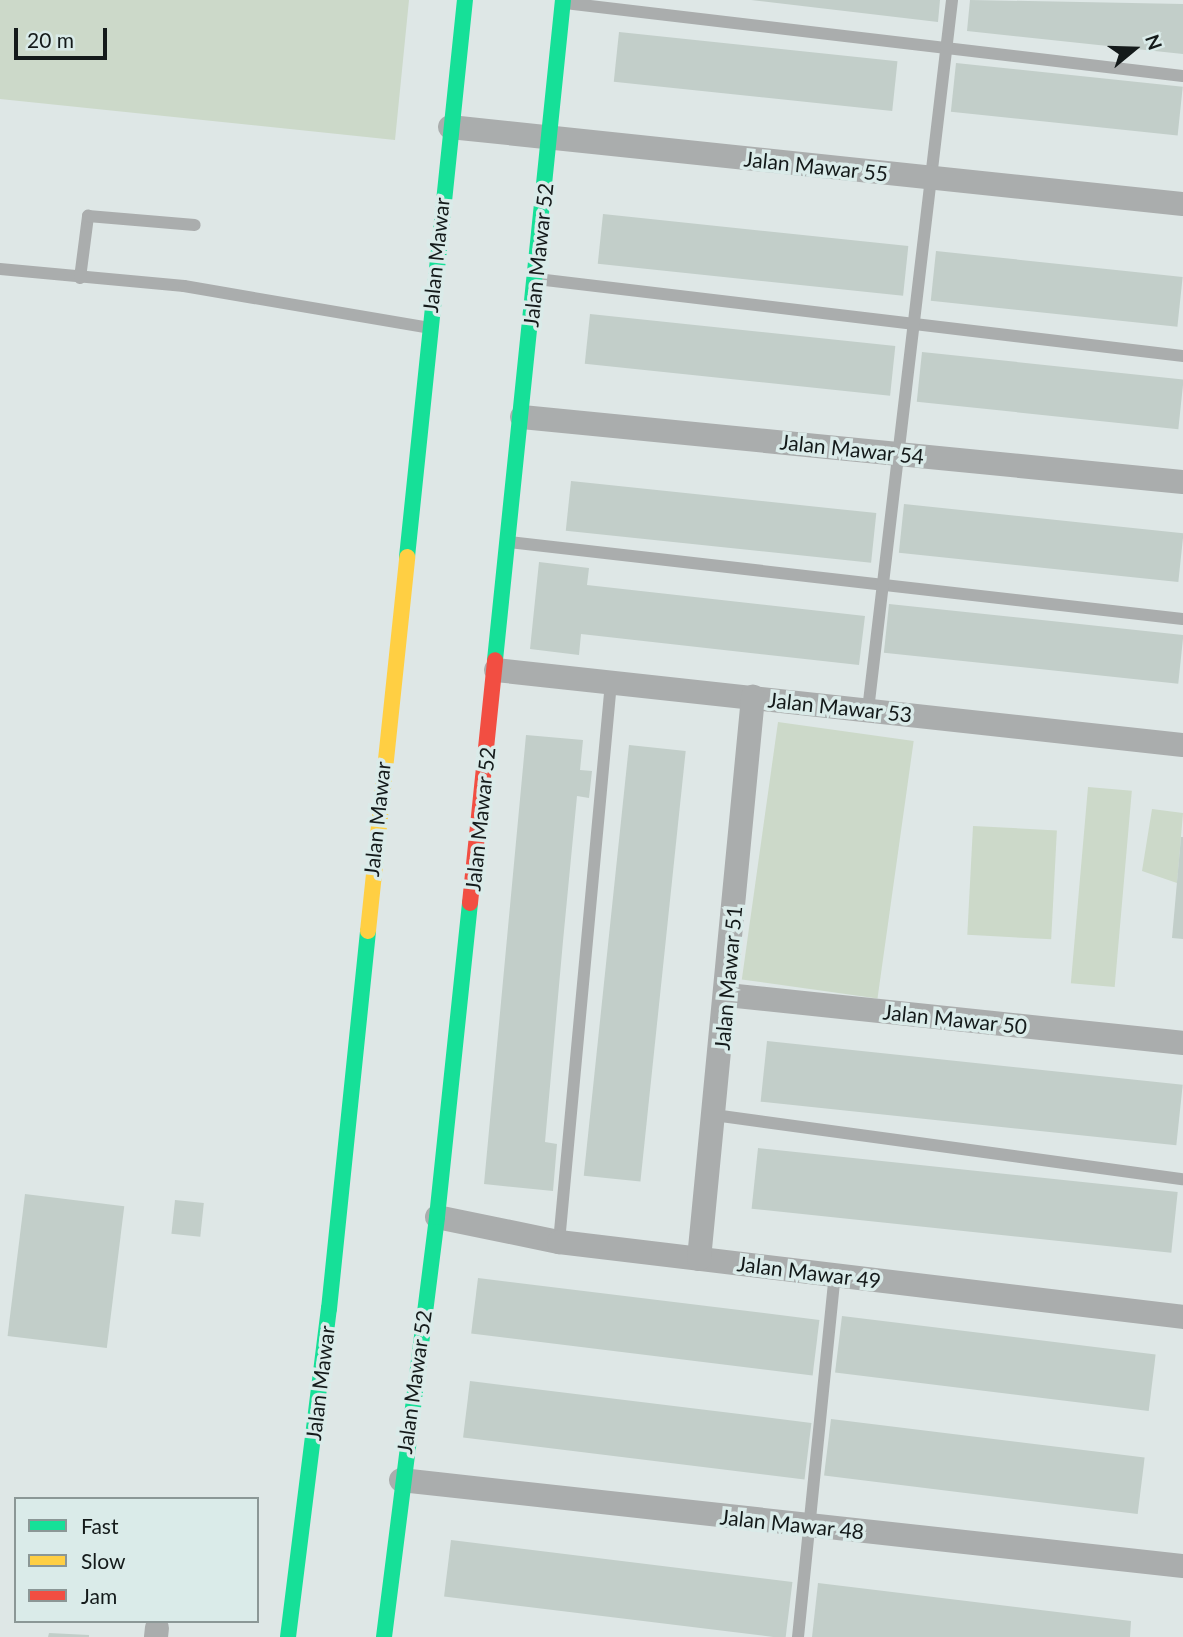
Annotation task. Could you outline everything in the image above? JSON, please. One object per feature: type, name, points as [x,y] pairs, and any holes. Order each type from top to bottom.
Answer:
[{"type":"street","name":"Jalan Mawar","points":[[288,1637],[329,1309],[465,0]]},
{"type":"street","name":"Jalan Mawar 52","points":[[384,1637],[401,1480],[437,1217],[496,670],[563,1]]},
{"type":"street","name":"Jalan Mawar 55","points":[[450,127],[1183,204]]},
{"type":"street","name":"Jalan Mawar 54","points":[[522,417],[1183,482]]},
{"type":"street","name":"Jalan Mawar 53","points":[[496,670],[1183,745]]},
{"type":"street","name":"Jalan Mawar 51","points":[[699,1259],[727,995],[753,697]]},
{"type":"street","name":"Jalan Mawar 50","points":[[727,995],[1183,1043]]},
{"type":"street","name":"Jalan Mawar 49","points":[[437,1217],[559,1242],[1183,1317]]},
{"type":"street","name":"Jalan Mawar 48","points":[[401,1480],[1183,1566]]},
{"type":"lane","points":[[868,710],[934,178],[952,0]]},
{"type":"lane","points":[[563,1],[1183,76]]},
{"type":"lane","points":[[80,278],[88,216],[195,225]]},
{"type":"lane","points":[[0,269],[184,286],[429,328]]},
{"type":"lane","points":[[536,279],[1183,356]]},
{"type":"lane","points":[[509,542],[1183,619]]},
{"type":"lane","points":[[559,1242],[611,682]]},
{"type":"lane","points":[[714,1115],[1183,1179]]},
{"type":"lane","points":[[798,1637],[835,1274]]},
{"type":"green space","points":[[0,0],[409,0],[395,140],[0,99]]},
{"type":"green space","points":[[778,722],[914,741],[877,999],[742,979]]},
{"type":"green space","points":[[1088,787],[1132,791],[1115,987],[1071,983]]},
{"type":"green space","points":[[1152,809],[1183,813],[1177,883],[1142,871]]},
{"type":"green space","points":[[973,826],[1057,830],[1051,939],[967,935]]},
{"type":"building","points":[[751,0],[940,0],[938,22]]},
{"type":"building","points":[[970,0],[1183,4],[1183,54],[967,31]]},
{"type":"building","points":[[619,32],[897,61],[892,111],[614,82]]},
{"type":"building","points":[[956,63],[1183,87],[1178,136],[951,112]]},
{"type":"building","points":[[603,214],[908,246],[903,296],[598,264]]},
{"type":"building","points":[[936,251],[1183,277],[1177,327],[931,301]]},
{"type":"building","points":[[590,314],[895,346],[890,396],[585,364]]},
{"type":"building","points":[[922,352],[1183,379],[1178,429],[917,402]]},
{"type":"building","points":[[571,481],[876,513],[871,563],[566,531]]},
{"type":"building","points":[[904,504],[1183,533],[1178,582],[899,553]]},
{"type":"building","points":[[539,562],[589,568],[587,585],[865,616],[859,665],[581,634],[579,655],[530,649]]},
{"type":"building","points":[[889,604],[1183,635],[1178,684],[884,653]]},
{"type":"building","points":[[526,735],[583,740],[580,770],[592,771],[589,798],[577,796],[563,941],[545,1142],[557,1144],[553,1191],[484,1184]]},
{"type":"building","points":[[629,745],[686,751],[640,1182],[584,1176]]},
{"type":"building","points":[[1183,837],[1183,939],[1172,938]]},
{"type":"building","points":[[767,1041],[1183,1085],[1176,1145],[761,1102]]},
{"type":"building","points":[[758,1148],[1178,1192],[1171,1253],[752,1209]]},
{"type":"building","points":[[25,1194],[124,1206],[107,1348],[8,1336]]},
{"type":"building","points":[[175,1200],[204,1203],[200,1237],[171,1234]]},
{"type":"building","points":[[478,1278],[819,1320],[813,1376],[471,1334]]},
{"type":"building","points":[[842,1316],[1156,1355],[1149,1411],[835,1373]]},
{"type":"building","points":[[470,1381],[811,1423],[804,1479],[463,1438]]},
{"type":"building","points":[[831,1419],[1145,1458],[1138,1514],[824,1476]]},
{"type":"building","points":[[451,1540],[792,1582],[786,1637],[444,1597]]},
{"type":"building","points":[[818,1583],[1131,1621],[1130,1637],[812,1637]]},
{"type":"building","points":[[49,1633],[89,1635],[89,1637],[48,1637]]},
{"type":"traffic: fast","points":[[407,557],[465,0]]},
{"type":"traffic: fast","points":[[495,660],[563,0]]},
{"type":"traffic: fast","points":[[384,1637],[437,1217],[470,903]]},
{"type":"traffic: fast","points":[[288,1637],[329,1309],[368,931]]},
{"type":"traffic: slow","points":[[368,931],[407,557]]},
{"type":"traffic: jam","points":[[470,903],[495,660]]}]
